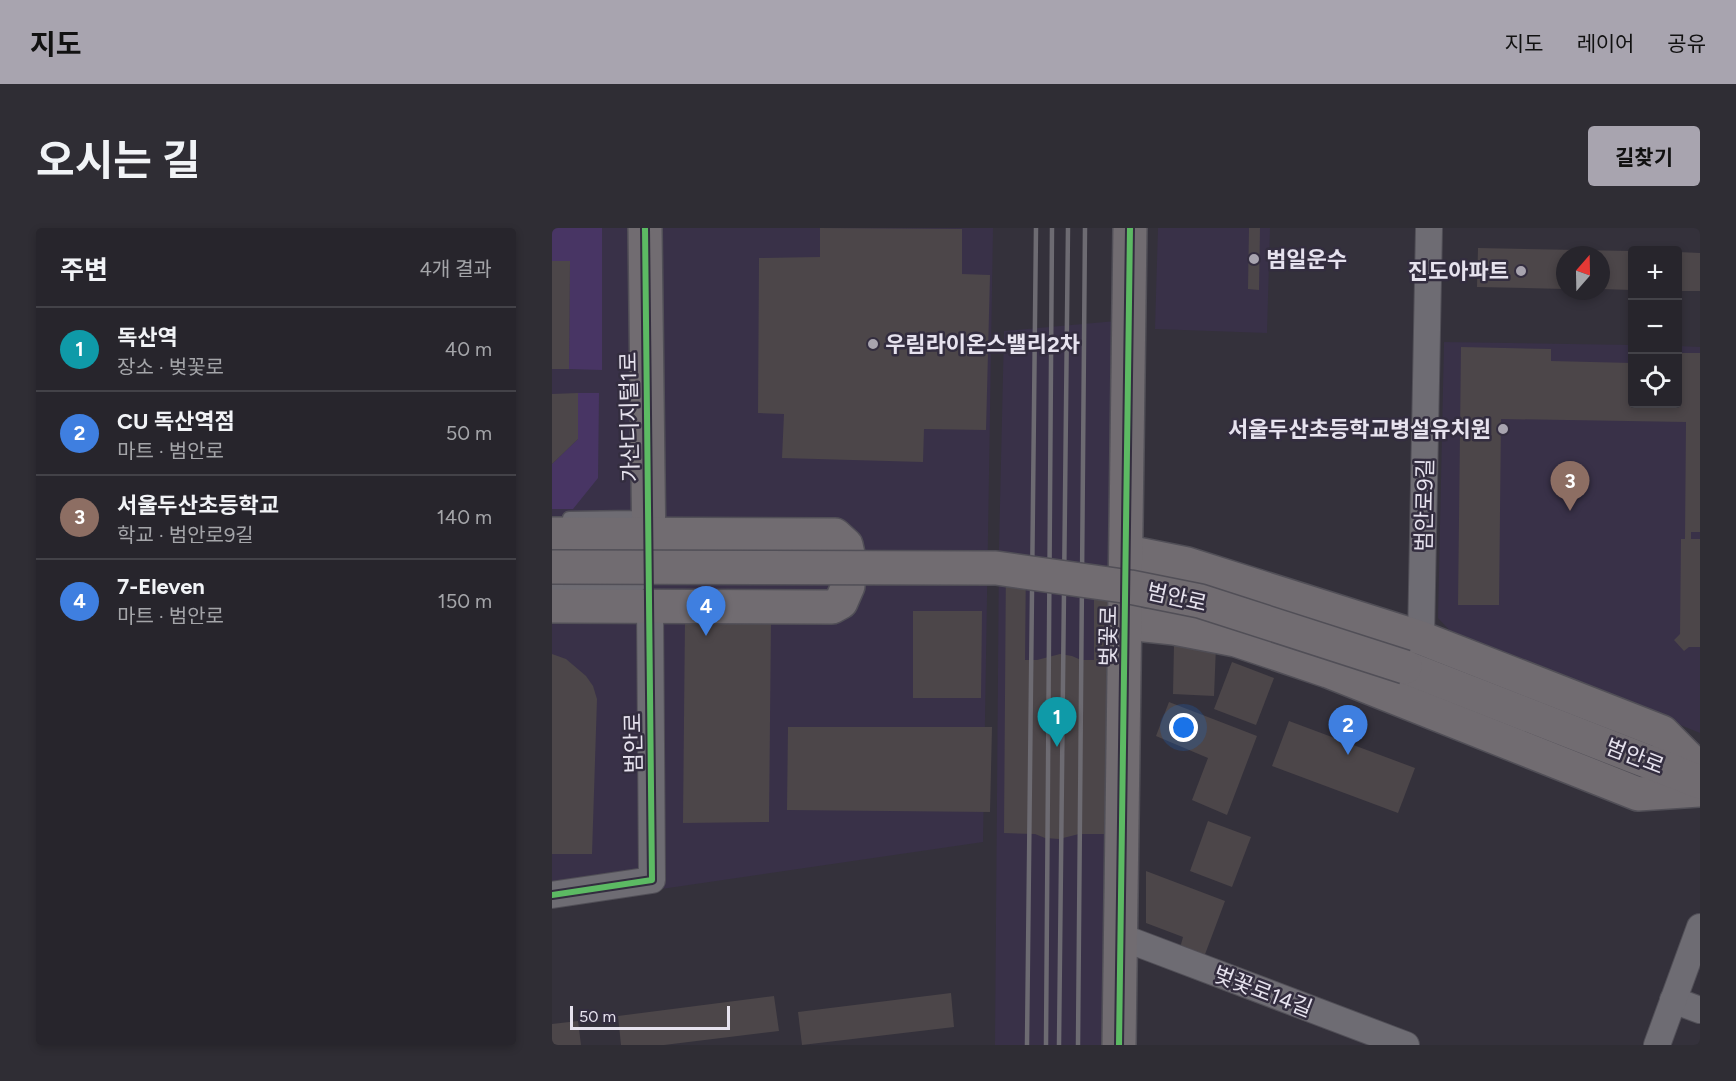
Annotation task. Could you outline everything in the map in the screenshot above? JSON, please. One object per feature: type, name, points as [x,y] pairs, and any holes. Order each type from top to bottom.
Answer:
[{"type":"main road","name":"가산디지털1로","points":[[645,228],[649,591]]},
{"type":"main road","name":"벚꽃로","points":[[1119,1045],[1130,228]]},
{"type":"main road","points":[[554,533],[648,521],[835,535],[846,545],[849,554],[848,586],[841,602],[832,607],[649,591],[555,600]]},
{"type":"main road","points":[[1127,552],[1187,564],[1421,638],[1662,732],[1700,770]]},
{"type":"main road","name":"범안로","points":[[552,567],[996,568],[1131,586],[1200,602],[1405,667],[1700,782]]},
{"type":"main road","points":[[1126,623],[1174,628],[1236,640],[1328,671],[1638,794],[1700,790]]},
{"type":"street","name":"범안로9길","points":[[1421,638],[1429,228]]},
{"type":"street","name":"범안로","points":[[552,895],[652,880],[649,591]]},
{"type":"street","points":[[1657,1045],[1700,927]]},
{"type":"street","name":"벚꽃로14길","points":[[1121,937],[1406,1045]]},
{"type":"street","points":[[1673,1000],[1700,1010]]},
{"type":"shaded area","points":[[552,228],[993,228],[983,842],[552,905]]},
{"type":"shaded area","points":[[552,228],[602,228],[602,370],[569,369],[570,261],[552,261]]},
{"type":"shaded area","points":[[1158,228],[1270,228],[1267,333],[1155,329]]},
{"type":"shaded area","points":[[1116,321],[1108,1045],[995,1045],[999,548],[1004,331]]},
{"type":"shaded area","points":[[1444,342],[1628,345],[1628,408],[1682,408],[1682,346],[1700,347],[1700,733],[1452,633],[1438,618]]},
{"type":"shaded area","points":[[578,393],[599,393],[598,478],[573,509],[552,509],[552,464],[578,439]]},
{"type":"building","name":"우림라이온스밸리2차","points":[[820,228],[962,229],[962,274],[990,275],[986,430],[924,429],[923,462],[782,458],[784,414],[758,413],[759,258],[820,257]]},
{"type":"building","name":"범일운수","points":[[1249,228],[1260,228],[1259,290],[1248,289]]},
{"type":"building","name":"진도아파트","points":[[1478,248],[1556,250],[1556,289],[1477,287]]},
{"type":"building","name":"진도아파트","points":[[1610,251],[1628,251],[1628,290],[1610,289]]},
{"type":"building","points":[[1682,252],[1700,253],[1700,291],[1682,291]]},
{"type":"building","points":[[552,261],[570,261],[569,369],[552,369]]},
{"type":"building","points":[[1461,347],[1551,349],[1551,361],[1628,363],[1628,408],[1682,408],[1682,353],[1700,353],[1700,532],[1691,532],[1691,539],[1700,539],[1700,647],[1689,647],[1684,651],[1674,640],[1680,634],[1681,539],[1685,539],[1686,422],[1501,419],[1499,605],[1458,605]]},
{"type":"building","points":[[578,393],[578,439],[552,464],[552,394]]},
{"type":"building","points":[[1006,558],[1026,558],[1025,660],[1037,660],[1060,654],[1081,660],[1094,660],[1094,570],[1110,570],[1108,834],[1079,834],[1059,839],[1045,838],[1035,834],[1004,833]]},
{"type":"building","points":[[913,611],[982,611],[981,698],[913,698]]},
{"type":"building","points":[[685,618],[771,618],[769,822],[683,823]]},
{"type":"building","points":[[1174,645],[1216,646],[1214,696],[1173,694]]},
{"type":"building","points":[[552,654],[566,659],[586,676],[593,686],[597,699],[592,854],[552,854]]},
{"type":"building","points":[[1232,662],[1274,678],[1256,725],[1214,709]]},
{"type":"building","points":[[1169,702],[1257,736],[1227,815],[1192,800],[1208,758],[1156,736]]},
{"type":"building","points":[[1289,721],[1415,768],[1398,813],[1272,766]]},
{"type":"building","points":[[788,727],[992,727],[990,812],[787,810]]},
{"type":"building","points":[[1208,821],[1251,837],[1232,887],[1190,871]]},
{"type":"building","points":[[1146,871],[1225,901],[1204,957],[1180,948],[1183,937],[1146,923]]},
{"type":"building","points":[[951,993],[954,1027],[802,1045],[798,1012]]},
{"type":"building","points":[[774,996],[779,1031],[664,1045],[621,1045],[618,1016]]},
{"type":"building","points":[[578,1021],[581,1045],[552,1045],[552,1024]]},
{"type":"railway","points":[[1027,1045],[1036,228]]},
{"type":"railway","points":[[1046,1045],[1052,228]]},
{"type":"railway","points":[[1059,1045],[1068,228]]},
{"type":"railway","points":[[1078,1045],[1085,228]]},
{"type":"cycle path","points":[[552,895],[652,880],[645,228]]},
{"type":"cycle path","points":[[1119,1045],[1130,228]]},
{"type":"place","name":"범일운수","points":[[1254,259]]},
{"type":"place","name":"진도아파트","points":[[1521,271]]},
{"type":"place","name":"우림라이온스밸리2차","points":[[873,344]]},
{"type":"place","name":"서울두산초등학교병설유치원","points":[[1503,429]]},
{"type":"place","name":"서울두산초등학교","points":[[1570,511]]},
{"type":"place","name":"7-Eleven","points":[[706,636]]},
{"type":"place","name":"독산역","points":[[1057,747]]},
{"type":"place","name":"CU 독산역점","points":[[1348,755]]}]
